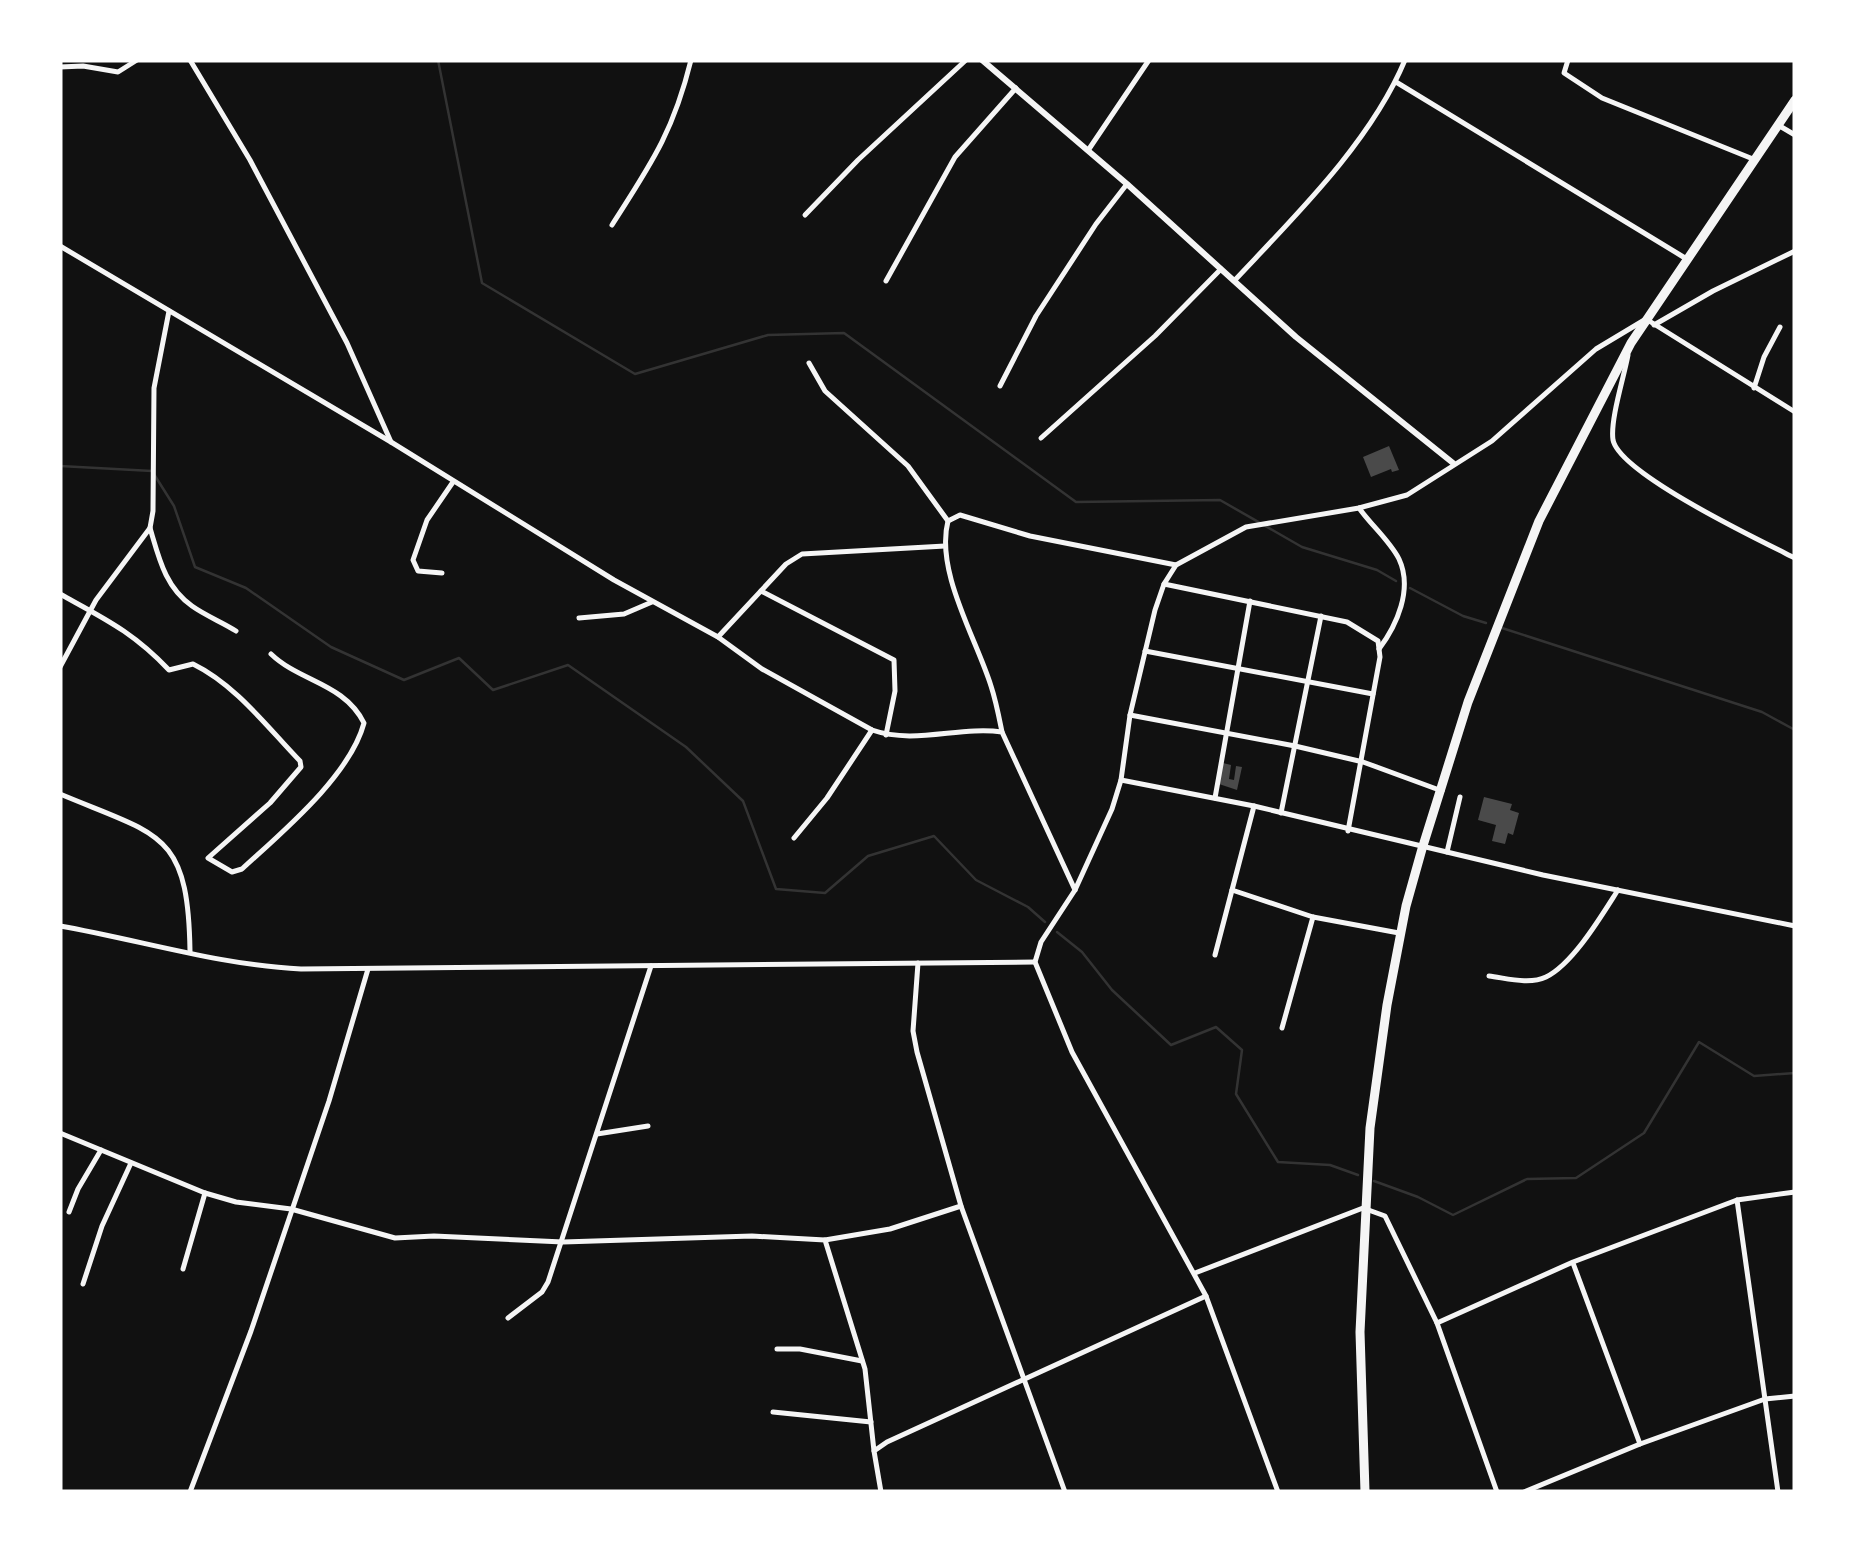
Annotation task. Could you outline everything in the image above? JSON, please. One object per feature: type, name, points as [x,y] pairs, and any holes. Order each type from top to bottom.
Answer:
[{"type":"highway","points":[[1365,1492],[1360,1351],[1370,1128],[1402,934],[1422,848],[1468,702],[1539,521],[1630,343],[1650,322],[1685,258],[1795,100]]},
{"type":"street","points":[[60,66],[118,72],[136,60]]},
{"type":"street","points":[[190,60],[250,160],[347,342],[391,442]]},
{"type":"street","points":[[612,225],[662,146],[682,101],[691,60]]},
{"type":"street","points":[[804,216],[966,60]]},
{"type":"street","points":[[982,60],[1128,184],[1311,350],[1454,463]]},
{"type":"street","points":[[1088,150],[1149,60]]},
{"type":"street","points":[[1234,281],[1322,187],[1396,82],[1405,60]]},
{"type":"street","points":[[1568,60],[1564,74],[1602,98],[1753,160]]},
{"type":"street","points":[[1396,82],[1685,258]]},
{"type":"street","points":[[886,282],[955,158],[1016,88]]},
{"type":"street","points":[[1778,125],[1795,135]]},
{"type":"street","points":[[1000,386],[1036,316],[1096,224],[1128,184]]},
{"type":"street","points":[[60,246],[652,602],[718,637],[762,669],[872,730],[886,735],[931,736],[1002,732]]},
{"type":"street","points":[[1278,1492],[1206,1296],[1072,1052],[1034,962],[1040,942],[1075,890],[1122,780],[1130,716],[1164,584],[1176,565],[1246,527],[1359,508],[1407,495],[1492,441],[1596,349],[1795,251]]},
{"type":"street","points":[[1041,438],[1155,336],[1222,269]]},
{"type":"street","points":[[60,667],[90,611],[150,528],[154,388],[169,311]]},
{"type":"street","points":[[1650,322],[1795,412]]},
{"type":"street","points":[[1754,388],[1764,357],[1780,328]]},
{"type":"street","points":[[1630,343],[1613,429],[1617,451],[1626,462],[1673,492],[1795,558]]},
{"type":"street","points":[[809,363],[825,390],[908,466],[948,520],[945,546],[956,593],[992,688],[1002,732],[1075,890]]},
{"type":"street","points":[[442,573],[418,571],[412,560],[427,520],[453,482]]},
{"type":"street","points":[[1359,508],[1393,550],[1402,569],[1400,610],[1379,649]]},
{"type":"street","points":[[948,520],[960,515],[1030,536],[1176,565]]},
{"type":"street","points":[[150,528],[166,579],[178,594],[236,631]]},
{"type":"street","points":[[718,637],[786,564],[802,554],[945,546]]},
{"type":"street","points":[[1164,584],[1321,616],[1364,629],[1378,640],[1373,694],[1348,831]]},
{"type":"street","points":[[761,590],[894,660],[895,691],[886,735]]},
{"type":"street","points":[[60,594],[136,637],[169,670],[193,664],[204,670],[250,708],[301,762],[270,803],[208,858],[232,872],[242,869],[319,796],[364,723],[338,692],[286,668],[270,654]]},
{"type":"street","points":[[579,618],[624,614],[652,602]]},
{"type":"street","points":[[1215,798],[1250,602]]},
{"type":"street","points":[[1282,813],[1321,616]]},
{"type":"street","points":[[1145,651],[1373,694]]},
{"type":"street","points":[[1130,716],[1362,762],[1442,792]]},
{"type":"street","points":[[794,838],[827,798],[872,730]]},
{"type":"street","points":[[1122,780],[1795,926]]},
{"type":"street","points":[[60,794],[157,836],[174,854],[186,896],[190,951]]},
{"type":"street","points":[[1447,852],[1460,797]]},
{"type":"street","points":[[1215,955],[1254,806]]},
{"type":"street","points":[[1232,890],[1313,918],[1402,934]]},
{"type":"street","points":[[1489,976],[1532,980],[1546,977],[1592,929],[1618,890]]},
{"type":"street","points":[[1282,1028],[1313,918]]},
{"type":"street","points":[[60,926],[224,961],[284,968],[1034,962]]},
{"type":"street","points":[[918,963],[916,1052],[961,1206],[1066,1492]]},
{"type":"street","points":[[508,1318],[542,1292],[563,1242],[651,966]]},
{"type":"street","points":[[190,1492],[252,1331],[329,1101],[368,969]]},
{"type":"street","points":[[595,1134],[648,1126]]},
{"type":"street","points":[[60,1132],[204,1193],[291,1210],[395,1238],[563,1242],[734,1236],[825,1240],[890,1229],[961,1206]]},
{"type":"street","points":[[69,1212],[101,1150]]},
{"type":"street","points":[[83,1284],[102,1226],[130,1163]]},
{"type":"street","points":[[1437,1323],[1572,1262],[1737,1200],[1795,1192]]},
{"type":"street","points":[[183,1269],[204,1193]]},
{"type":"street","points":[[1737,1200],[1778,1492]]},
{"type":"street","points":[[1195,1273],[1364,1208],[1385,1216],[1437,1323],[1497,1492]]},
{"type":"street","points":[[825,1240],[862,1362],[882,1492]]},
{"type":"street","points":[[1572,1262],[1640,1444]]},
{"type":"street","points":[[874,1451],[907,1431],[1206,1296]]},
{"type":"street","points":[[777,1350],[800,1349],[862,1362]]},
{"type":"street","points":[[1524,1492],[1640,1444],[1765,1399],[1795,1396]]},
{"type":"street","points":[[774,1412],[871,1422]]},
{"type":"building","points":[[1389,446],[1399,470],[1371,477],[1363,457]]},
{"type":"building","points":[[1223,763],[1231,765],[1229,779],[1234,780],[1236,766],[1242,767],[1237,790],[1219,784]]},
{"type":"building","points":[[1484,797],[1512,804],[1510,810],[1519,813],[1513,835],[1508,833],[1505,844],[1492,841],[1496,825],[1478,820]]},
{"type":"waterway","points":[[438,60],[482,283],[635,374],[768,335],[844,333],[1076,502],[1220,500],[1302,547],[1377,570],[1396,581]]},
{"type":"waterway","points":[[60,466],[152,471],[174,506],[195,567],[246,588],[331,647],[404,680],[459,658],[493,690],[568,665],[686,747],[743,801],[776,889],[825,893],[868,856],[934,836],[976,880],[1028,907],[1045,922]]},
{"type":"waterway","points":[[1410,588],[1463,616],[1486,623]]},
{"type":"waterway","points":[[1502,628],[1762,712],[1795,730]]},
{"type":"waterway","points":[[1057,932],[1082,952],[1112,990],[1171,1045],[1216,1027],[1242,1050],[1236,1094],[1278,1162],[1330,1165],[1358,1175]]},
{"type":"waterway","points":[[1374,1181],[1453,1215],[1527,1179],[1576,1178],[1644,1133],[1699,1042],[1754,1076],[1795,1073]]}]
